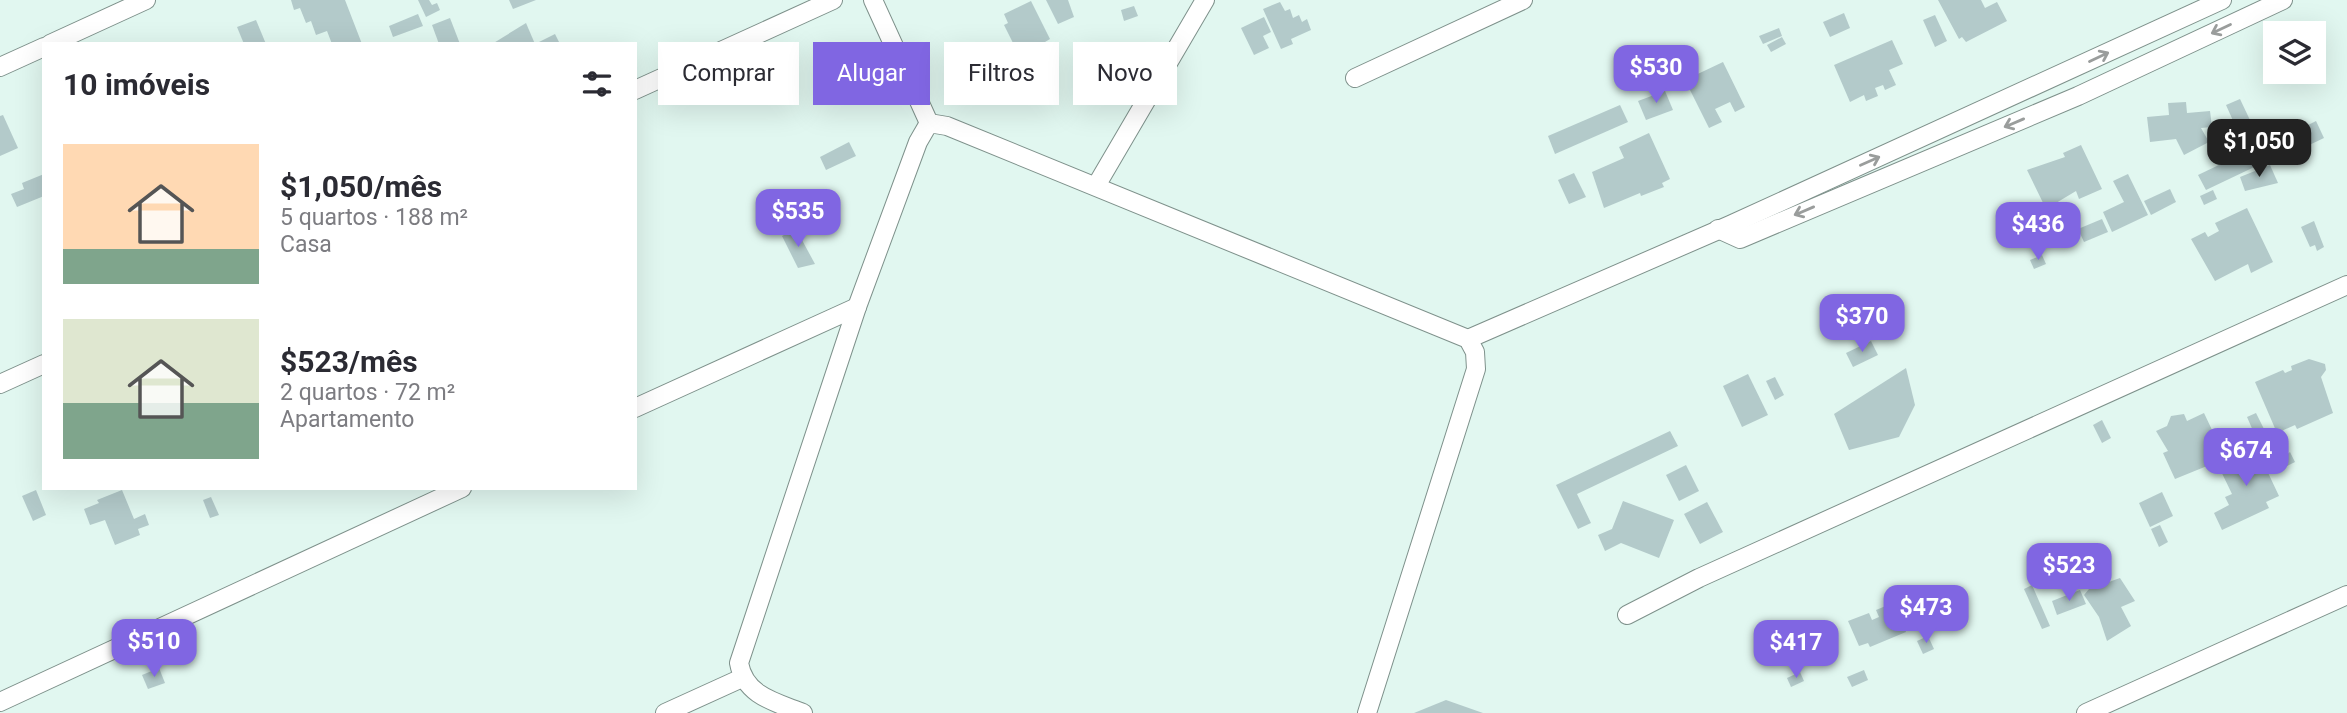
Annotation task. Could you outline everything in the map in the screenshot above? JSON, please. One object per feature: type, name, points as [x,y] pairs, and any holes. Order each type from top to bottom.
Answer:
[{"type":"street","points":[[54,42],[146,0]]},
{"type":"street","points":[[637,89],[833,0]]},
{"type":"street","points":[[873,0],[929,122]]},
{"type":"street","points":[[1096,186],[1205,0]]},
{"type":"street","points":[[1356,78],[1523,0]]},
{"type":"street","points":[[1468,339],[2070,71],[2222,0]]},
{"type":"street","points":[[1718,229],[1740,239],[2078,96],[2283,0]]},
{"type":"street","points":[[0,67],[42,48]]},
{"type":"street","points":[[2070,71],[2078,96]]},
{"type":"street","points":[[929,122],[947,126],[1468,339],[1475,352],[1476,369],[1367,713]]},
{"type":"street","points":[[803,713],[761,696],[742,678],[739,663],[857,307],[918,142],[929,122]]},
{"type":"street","points":[[1627,615],[1699,578],[2347,285]]},
{"type":"street","points":[[637,407],[857,307]]},
{"type":"street","points":[[0,384],[42,365]]},
{"type":"street","points":[[0,702],[458,490]]},
{"type":"street","points":[[2086,713],[2347,595]]},
{"type":"street","points":[[665,713],[742,678]]},
{"type":"building","points":[[291,0],[345,0],[361,42],[331,42],[327,31],[316,35],[311,21],[306,23],[300,8],[294,10]]},
{"type":"building","points":[[418,0],[429,0],[432,5],[437,3],[440,10],[426,17]]},
{"type":"building","points":[[509,0],[536,0],[513,9]]},
{"type":"building","points":[[1046,0],[1068,0],[1074,17],[1058,24]]},
{"type":"building","points":[[1938,0],[1981,0],[1985,8],[1997,2],[2007,21],[1966,42],[1962,37],[1959,39]]},
{"type":"building","points":[[1031,1],[1050,39],[1045,42],[1012,42],[1004,25],[1008,23],[1004,14]]},
{"type":"building","points":[[1280,2],[1285,11],[1290,9],[1293,18],[1299,15],[1302,22],[1307,19],[1311,30],[1291,39],[1293,44],[1281,49],[1263,9]]},
{"type":"building","points":[[1134,6],[1138,16],[1124,21],[1121,10]]},
{"type":"building","points":[[1844,13],[1850,28],[1830,37],[1823,22]]},
{"type":"building","points":[[418,14],[423,26],[393,37],[389,26]]},
{"type":"building","points":[[1935,15],[1947,41],[1935,47],[1923,20]]},
{"type":"building","points":[[1264,17],[1271,32],[1263,36],[1269,48],[1254,55],[1241,28]]},
{"type":"building","points":[[450,18],[459,42],[438,42],[432,25]]},
{"type":"building","points":[[256,20],[265,42],[243,42],[237,27]]},
{"type":"building","points":[[526,23],[534,42],[495,42]]},
{"type":"building","points":[[1779,28],[1782,36],[1763,44],[1759,36]]},
{"type":"building","points":[[555,34],[559,42],[539,42]]},
{"type":"building","points":[[1782,37],[1786,44],[1771,52],[1767,45]]},
{"type":"building","points":[[1892,40],[1903,64],[1889,70],[1896,85],[1885,90],[1883,85],[1875,88],[1878,96],[1866,101],[1864,95],[1850,102],[1834,65]]},
{"type":"building","points":[[1723,62],[1745,107],[1735,112],[1730,102],[1715,109],[1722,122],[1709,128],[1685,80]]},
{"type":"building","points":[[1665,91],[1673,110],[1646,120],[1638,101]]},
{"type":"building","points":[[2240,99],[2258,137],[2243,143],[2226,105]]},
{"type":"building","points":[[2186,102],[2187,113],[2210,111],[2212,127],[2201,128],[2209,142],[2184,155],[2176,139],[2150,142],[2147,117],[2169,115],[2168,103]]},
{"type":"building","points":[[1620,105],[1628,122],[1555,154],[1548,136]]},
{"type":"building","points":[[3,115],[18,148],[0,156],[0,116]]},
{"type":"building","points":[[2316,121],[2324,138],[2273,162],[2265,147]]},
{"type":"building","points":[[2267,124],[2276,140],[2265,144],[2258,129]]},
{"type":"building","points":[[1649,133],[1670,179],[1662,183],[1664,187],[1641,196],[1640,193],[1604,208],[1592,172],[1624,158],[1619,147]]},
{"type":"building","points":[[2259,139],[2269,160],[2206,190],[2198,175],[2244,153],[2241,147]]},
{"type":"building","points":[[849,142],[856,156],[826,170],[820,157]]},
{"type":"building","points":[[2081,145],[2102,189],[2079,199],[2076,191],[2046,209],[2027,170],[2065,157],[2063,153]]},
{"type":"building","points":[[2270,165],[2278,183],[2245,191],[2240,177]]},
{"type":"building","points":[[1574,173],[1586,197],[1569,204],[1558,180]]},
{"type":"building","points":[[2128,174],[2148,215],[2112,232],[2103,212],[2124,202],[2113,181]]},
{"type":"building","points":[[42,175],[42,197],[17,207],[11,194],[24,189],[22,183]]},
{"type":"building","points":[[2170,189],[2176,202],[2151,215],[2144,201]]},
{"type":"building","points":[[2213,190],[2217,199],[2204,205],[2200,196]]},
{"type":"building","points":[[2247,208],[2273,262],[2251,273],[2248,264],[2215,281],[2191,239],[2205,232],[2208,237],[2219,231],[2215,223]]},
{"type":"building","points":[[2102,219],[2108,232],[2084,242],[2078,229]]},
{"type":"building","points":[[2314,221],[2324,247],[2317,251],[2315,245],[2310,247],[2301,227]]},
{"type":"building","points":[[796,229],[815,264],[798,268],[782,236]]},
{"type":"building","points":[[2042,255],[2046,264],[2034,269],[2030,260]]},
{"type":"building","points":[[1871,341],[1878,355],[1853,367],[1846,353]]},
{"type":"building","points":[[2309,359],[2325,364],[2326,370],[2321,377],[2333,413],[2297,429],[2295,425],[2277,433],[2255,382],[2283,370],[2285,373],[2292,370],[2291,366]]},
{"type":"building","points":[[1906,368],[1915,405],[1899,437],[1849,450],[1834,414]]},
{"type":"building","points":[[1748,374],[1768,415],[1742,427],[1723,386]]},
{"type":"building","points":[[1775,377],[1784,395],[1775,400],[1766,381]]},
{"type":"building","points":[[2204,413],[2213,432],[2222,428],[2234,455],[2175,479],[2163,453],[2168,451],[2156,431],[2167,426],[2171,416],[2184,414],[2187,421]]},
{"type":"building","points":[[2256,413],[2264,429],[2254,433],[2247,417]]},
{"type":"building","points":[[2102,420],[2111,438],[2102,443],[2093,425]]},
{"type":"building","points":[[1670,431],[1678,446],[1577,494],[1591,523],[1578,529],[1556,485]]},
{"type":"building","points":[[2254,443],[2279,496],[2266,502],[2269,508],[2222,530],[2214,513],[2229,505],[2225,497],[2232,494],[2218,465],[2245,453],[2243,448]]},
{"type":"building","points":[[2271,443],[2280,460],[2290,452],[2295,462],[2273,473],[2260,449]]},
{"type":"building","points":[[1686,465],[1699,491],[1679,501],[1666,475]]},
{"type":"building","points":[[36,490],[46,515],[33,521],[22,496]]},
{"type":"building","points":[[122,490],[134,519],[145,514],[149,525],[138,529],[140,535],[115,545],[105,520],[90,525],[84,509],[99,503],[97,500]]},
{"type":"building","points":[[2162,492],[2173,516],[2150,527],[2139,503]]},
{"type":"building","points":[[211,497],[219,515],[210,518],[203,500]]},
{"type":"building","points":[[1623,501],[1674,520],[1659,558],[1621,543],[1605,551],[1598,535],[1612,529]]},
{"type":"building","points":[[1707,502],[1723,532],[1700,544],[1684,514]]},
{"type":"building","points":[[2160,525],[2168,542],[2159,547],[2151,529]]},
{"type":"building","points":[[2082,557],[2088,570],[2062,581],[2056,568]]},
{"type":"building","points":[[2120,578],[2135,601],[2121,607],[2131,626],[2107,641],[2099,617],[2084,595],[2089,589]]},
{"type":"building","points":[[2032,585],[2050,626],[2042,629],[2024,589]]},
{"type":"building","points":[[2080,590],[2086,604],[2057,615],[2052,601]]},
{"type":"building","points":[[1888,605],[1897,626],[1903,624],[1906,632],[1870,647],[1868,643],[1859,646],[1848,621],[1869,613],[1872,620],[1879,617],[1876,610]]},
{"type":"building","points":[[1928,636],[1934,649],[1923,654],[1917,641]]},
{"type":"building","points":[[159,668],[165,683],[148,689],[142,675]]},
{"type":"building","points":[[1864,670],[1868,680],[1852,687],[1847,677]]},
{"type":"building","points":[[1800,672],[1804,681],[1791,687],[1787,678]]},
{"type":"building","points":[[1446,700],[1483,713],[1414,713]]}]
